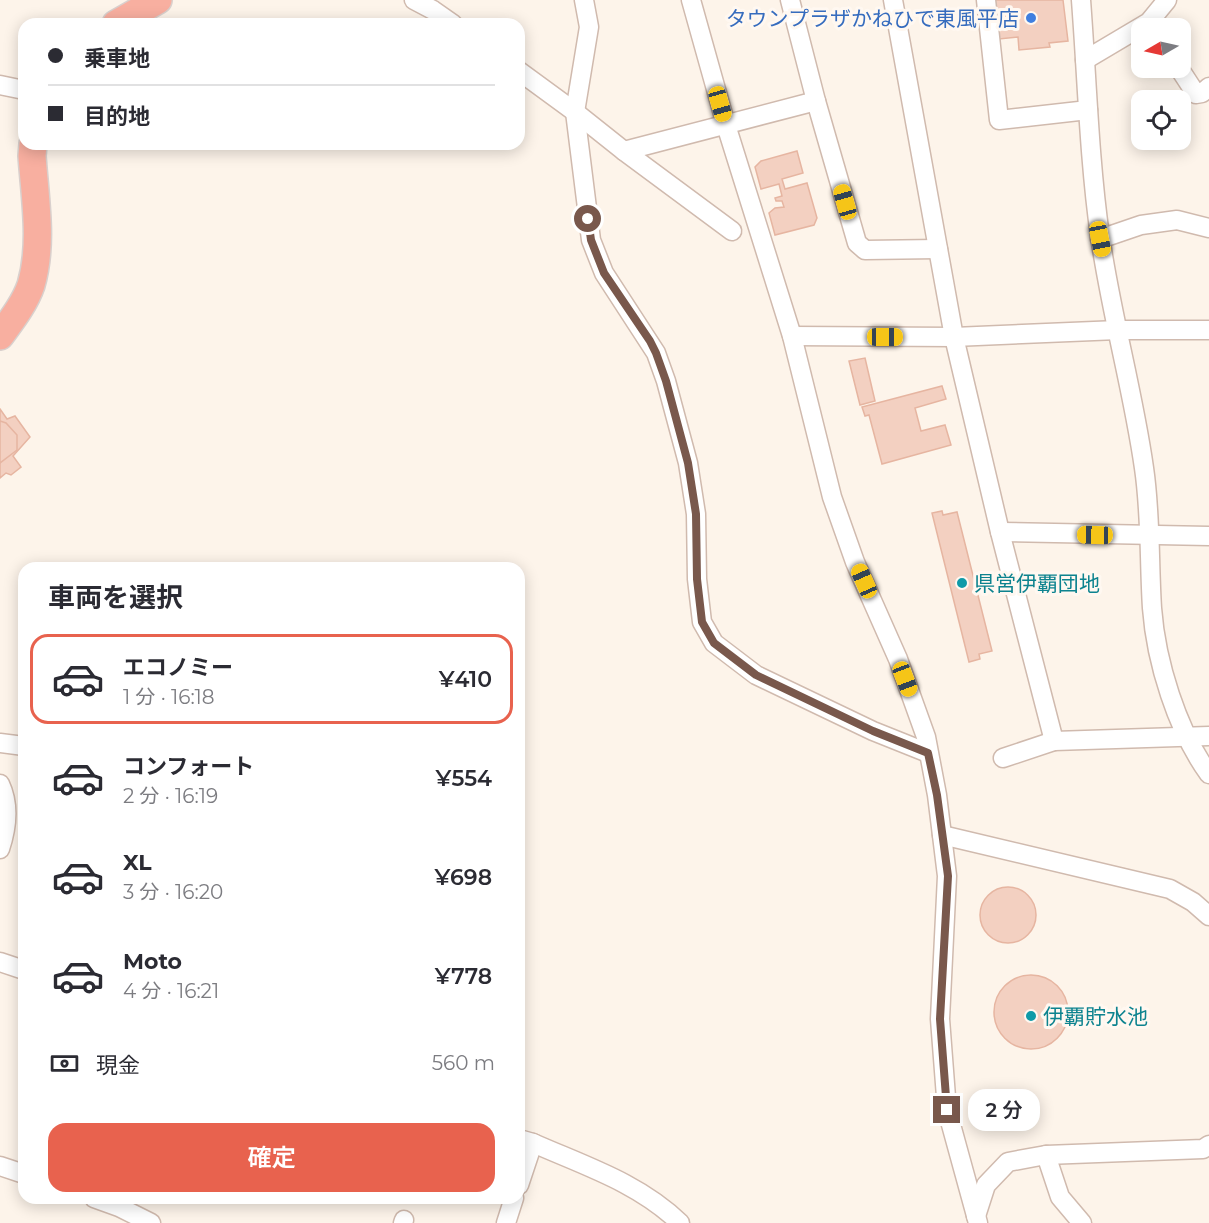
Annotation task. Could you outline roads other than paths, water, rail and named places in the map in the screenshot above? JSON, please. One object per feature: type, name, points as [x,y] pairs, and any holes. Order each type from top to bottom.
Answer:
[{"type":"highway","points":[[126,18],[158,0]]},
{"type":"highway","points":[[0,336],[18,310],[32,278],[37,233],[32,150]]},
{"type":"street","points":[[414,0],[444,18]]},
{"type":"street","points":[[584,0],[589,27],[575,112],[591,240],[604,273],[656,353],[688,463],[696,514],[697,579],[702,622],[714,643],[756,675],[873,731],[928,753]]},
{"type":"street","points":[[691,0],[726,125],[792,336],[832,497],[855,562],[898,659],[926,737],[948,876],[940,1019],[947,1110],[977,1220]]},
{"type":"street","points":[[790,0],[857,243],[865,250],[938,249]]},
{"type":"street","points":[[893,0],[954,337],[1000,532],[1054,741]]},
{"type":"street","points":[[986,0],[999,120],[1088,110]]},
{"type":"street","points":[[1081,0],[1094,190],[1100,239],[1140,439],[1150,536],[1152,609],[1159,655],[1170,695],[1201,763],[1209,774]]},
{"type":"street","points":[[1155,18],[1167,0]]},
{"type":"street","points":[[1085,60],[1131,36]]},
{"type":"street","points":[[525,75],[732,231]]},
{"type":"street","points":[[1186,78],[1196,93],[1202,93],[1209,87]]},
{"type":"street","points":[[0,85],[18,89]]},
{"type":"street","points":[[624,151],[816,101]]},
{"type":"street","points":[[1100,239],[1141,225],[1177,220],[1209,228]]},
{"type":"street","points":[[792,336],[954,337],[1118,330],[1209,330]]},
{"type":"street","points":[[1000,532],[1209,536]]},
{"type":"street","points":[[1004,758],[1054,741],[1209,736]]},
{"type":"street","points":[[0,743],[18,745]]},
{"type":"street","points":[[0,784],[6,796],[6,831],[0,849]]},
{"type":"street","points":[[942,835],[1170,889],[1193,902],[1209,916]]},
{"type":"street","points":[[0,962],[18,968]]},
{"type":"street","points":[[526,1141],[622,1181],[663,1207],[680,1223]]},
{"type":"street","points":[[977,1220],[986,1185],[1008,1162],[1046,1155],[1203,1149],[1209,1145]]},
{"type":"street","points":[[1046,1155],[1060,1197],[1082,1223]]},
{"type":"street","points":[[0,1166],[18,1172]]},
{"type":"street","points":[[111,1204],[151,1223]]},
{"type":"street","points":[[506,1223],[512,1204]]},
{"type":"place","name":"タウンプラザかねひで東風平店","points":[[1031,18]]},
{"type":"place","name":"県営伊覇団地","points":[[962,583]]},
{"type":"place","name":"伊覇貯水池","points":[[1031,1016]]}]
